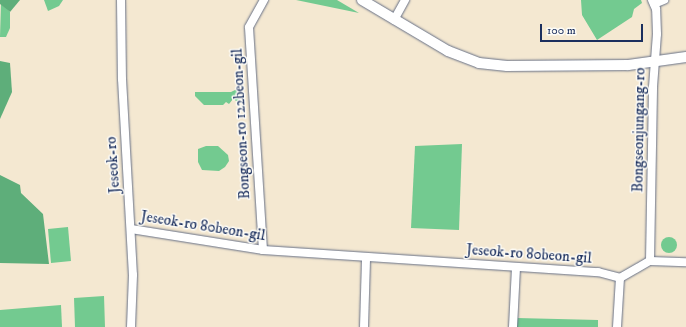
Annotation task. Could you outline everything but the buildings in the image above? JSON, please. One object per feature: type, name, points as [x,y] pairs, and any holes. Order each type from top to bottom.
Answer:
[{"type":"main road","points":[[362,0],[394,20],[464,59],[488,65],[598,66],[655,62],[686,57]]},
{"type":"street","name":"Jeseok-ro","points":[[121,0],[122,79],[134,300],[131,327]]},
{"type":"street","name":"Bongseon-ro 122beon-gil","points":[[263,250],[250,27],[264,0]]},
{"type":"street","points":[[394,20],[405,0]]},
{"type":"street","points":[[653,2],[664,0]]},
{"type":"street","name":"Bongseonjungang-ro","points":[[650,262],[657,34],[653,2]]},
{"type":"street","name":"Jeseok-ro 80beon-gil","points":[[131,230],[263,250],[366,258],[598,272],[620,278]]},
{"type":"street","points":[[364,327],[366,258]]},
{"type":"street","points":[[617,327],[620,278],[650,262],[686,262]]},
{"type":"street","points":[[513,327],[516,267]]},
{"type":"green space","points":[[0,0],[20,0],[10,12],[0,4]]},
{"type":"green space","points":[[44,0],[63,0],[59,6],[48,11]]},
{"type":"green space","points":[[296,0],[337,0],[359,13]]},
{"type":"green space","points":[[581,0],[641,0],[642,3],[634,9],[632,17],[597,40],[582,15]]},
{"type":"green space","points":[[1,4],[10,12],[10,28],[6,37],[0,37]]},
{"type":"green space","points":[[0,61],[10,63],[12,92],[0,119]]},
{"type":"green space","points":[[237,89],[243,92],[242,100],[238,102],[233,99],[229,104],[226,102],[223,105],[204,105],[195,96],[195,92],[231,92]]},
{"type":"green space","points":[[462,144],[459,230],[411,228],[415,146]]},
{"type":"green space","points":[[206,146],[218,146],[228,155],[229,161],[225,167],[219,171],[202,170],[198,162],[198,149]]},
{"type":"green space","points":[[0,175],[20,185],[21,193],[43,214],[49,264],[0,263]]},
{"type":"green space","points":[[68,227],[71,261],[51,263],[48,229]]},
{"type":"green space","points":[[669,237],[676,242],[677,245],[672,252],[669,253],[662,248],[661,245],[666,238]]},
{"type":"green space","points":[[104,296],[105,327],[75,327],[74,298]]},
{"type":"green space","points":[[61,305],[62,327],[0,327],[0,310]]},
{"type":"green space","points":[[517,318],[598,320],[598,327],[517,327]]}]
